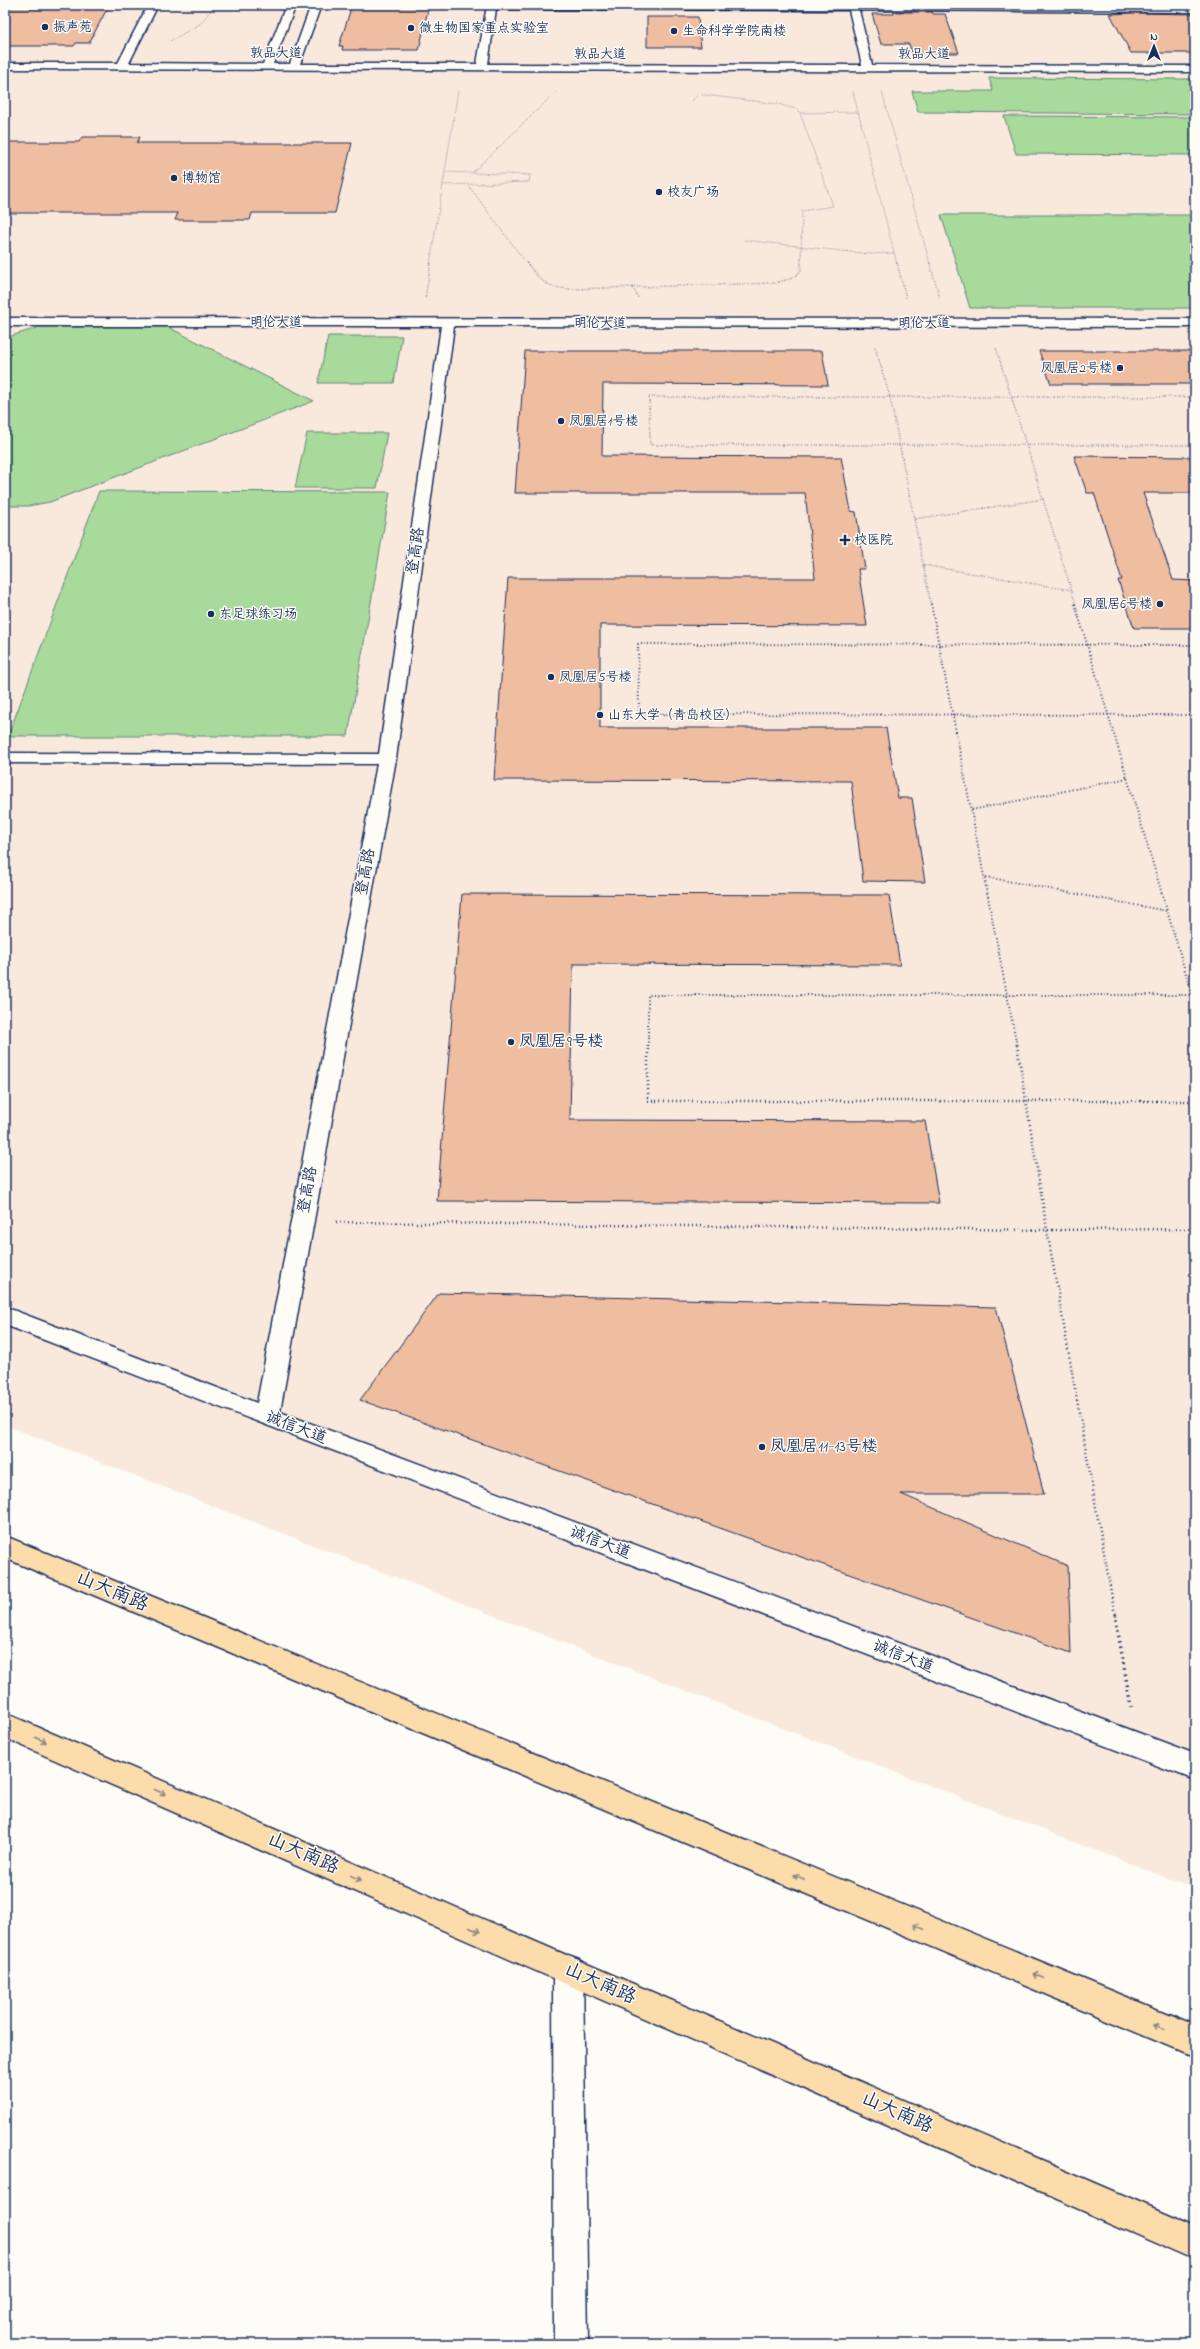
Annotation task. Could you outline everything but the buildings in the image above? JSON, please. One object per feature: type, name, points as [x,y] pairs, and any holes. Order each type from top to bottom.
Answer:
[{"type":"main road","name":"山大南路","points":[[5,1547],[1195,2041]]},
{"type":"main road","name":"山大南路","points":[[5,1724],[1195,2243]]},
{"type":"street","points":[[122,66],[153,5]]},
{"type":"street","points":[[268,67],[291,5]]},
{"type":"street","points":[[294,67],[316,5]]},
{"type":"street","points":[[482,67],[492,6],[853,6],[1195,9]]},
{"type":"street","points":[[853,6],[872,68]]},
{"type":"street","name":"敦品大道","points":[[5,66],[1195,69]]},
{"type":"street","name":"明伦大道","points":[[5,322],[1195,323]]},
{"type":"street","name":"登高路","points":[[267,1417],[387,759],[448,323]]},
{"type":"street","points":[[5,758],[387,759]]},
{"type":"street","name":"诚信大道","points":[[5,1316],[267,1417],[1195,1767]]},
{"type":"street","points":[[568,1970],[571,2344]]},
{"type":"path","points":[[129,52],[172,40],[200,24],[215,5]]},
{"type":"path","points":[[421,323],[462,67]]},
{"type":"path","points":[[847,68],[912,323]]},
{"type":"path","points":[[872,68],[947,323]]},
{"type":"path","points":[[473,172],[551,95],[562,91]]},
{"type":"path","points":[[468,185],[539,280],[554,288],[586,289],[786,281],[801,271],[802,211],[833,206],[799,110],[792,106],[692,93]]},
{"type":"path","points":[[800,113],[858,112]]},
{"type":"path","points":[[443,185],[529,182],[530,175],[445,172]]},
{"type":"path","points":[[744,240],[869,254],[894,253]]},
{"type":"path","points":[[868,323],[890,397],[1009,995],[1047,1230],[1138,1745]]},
{"type":"path","points":[[989,323],[1044,499],[1167,911],[1194,995],[1195,1004]]},
{"type":"path","points":[[1195,397],[649,397],[650,445],[1195,445]]},
{"type":"path","points":[[914,519],[1044,499]]},
{"type":"path","points":[[923,565],[1071,590]]},
{"type":"path","points":[[1195,645],[638,644],[639,714],[1195,714]]},
{"type":"path","points":[[972,810],[1128,778]]},
{"type":"path","points":[[986,876],[1167,911]]},
{"type":"path","points":[[1194,995],[648,995],[648,1101],[1195,1101]]},
{"type":"path","points":[[302,1222],[1047,1230],[1195,1229]]},
{"type":"shaded area","name":"山东大学（青岛校区）","points":[[5,5],[1195,5],[1195,1889],[5,1425]]},
{"type":"green space","points":[[989,78],[1195,79],[1195,114],[918,112],[912,91],[993,91]]},
{"type":"green space","points":[[1004,116],[1195,117],[1195,155],[1016,154]]},
{"type":"green space","points":[[941,215],[1195,215],[1195,308],[970,308]]},
{"type":"green space","points":[[40,327],[168,327],[314,401],[50,502],[28,506],[5,506],[5,338]]},
{"type":"green space","points":[[328,336],[402,336],[394,383],[318,383]]},
{"type":"green space","points":[[307,433],[387,433],[377,488],[295,488]]},
{"type":"green space","name":"东足球练习场","points":[[99,491],[390,492],[348,736],[8,736]]},
{"type":"place","name":"振声苑","points":[[45,27]]},
{"type":"place","name":"微生物国家重点实验室","points":[[411,28]]},
{"type":"place","name":"生命科学学院南楼","points":[[674,31]]},
{"type":"place","name":"博物馆","points":[[174,178]]},
{"type":"place","name":"校友广场","points":[[659,192]]},
{"type":"place","name":"凤凰居2号楼","points":[[1120,368]]},
{"type":"place","name":"凤凰居1号楼","points":[[561,421]]},
{"type":"place","name":"校医院","points":[[845,540]]},
{"type":"place","name":"凤凰居6号楼","points":[[1160,604]]},
{"type":"place","name":"东足球练习场","points":[[211,614]]},
{"type":"place","name":"凤凰居5号楼","points":[[551,677]]},
{"type":"place","name":"山东大学（青岛校区）","points":[[600,715]]},
{"type":"place","name":"凤凰居9号楼","points":[[511,1042]]},
{"type":"place","name":"凤凰居11-13号楼","points":[[762,1447]]}]
